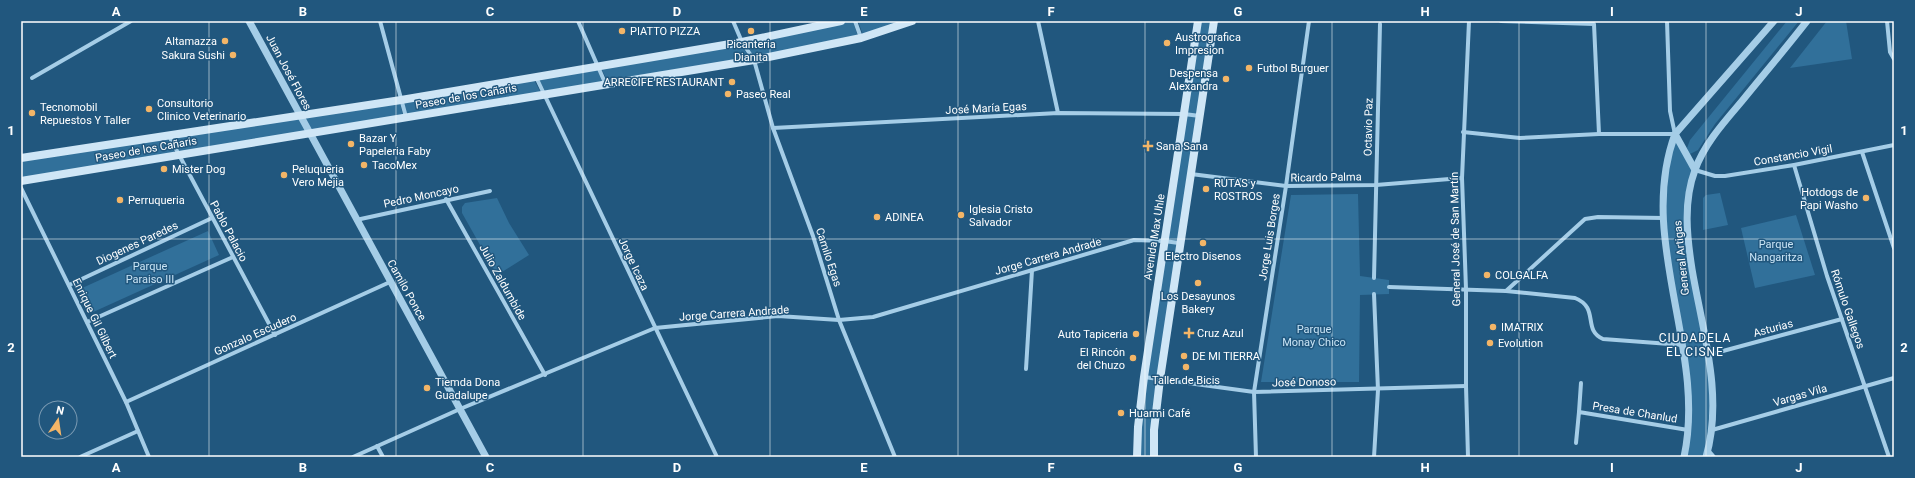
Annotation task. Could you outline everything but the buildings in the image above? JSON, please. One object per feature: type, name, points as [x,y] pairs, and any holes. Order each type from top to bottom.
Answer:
[{"type":"main road","name":"Paseo de los Cañaris","points":[[21,158],[401,100],[742,42],[841,21]]},
{"type":"main road","name":"Paseo de los Cañaris","points":[[21,181],[754,60],[861,38],[912,21]]},
{"type":"main road","name":"Avenida Max Uhle","points":[[1137,457],[1138,427],[1144,377],[1198,21]]},
{"type":"main road","points":[[1154,457],[1154,430],[1160,379],[1179,243],[1214,21]]},
{"type":"street","points":[[32,78],[131,21]]},
{"type":"street","name":"Juan José Flores","points":[[249,21],[310,133]]},
{"type":"street","points":[[380,21],[406,117]]},
{"type":"street","points":[[578,21],[599,66],[606,85]]},
{"type":"street","name":"Camilo Egas","points":[[733,21],[742,42],[754,60],[773,128],[812,236],[840,320],[895,457]]},
{"type":"street","points":[[855,21],[861,38]]},
{"type":"street","points":[[1038,21],[1058,113]]},
{"type":"street","name":"Jorge Luis Borges","points":[[1256,457],[1254,392],[1286,186],[1309,21]]},
{"type":"street","name":"General José de San Martín","points":[[1468,457],[1466,289],[1462,178],[1469,21]]},
{"type":"street","points":[[1501,21],[1594,24],[1599,134]]},
{"type":"street","points":[[1667,21],[1670,111],[1675,134],[1695,170]]},
{"type":"street","name":"General Artigas","points":[[1684,457],[1689,430],[1689,393],[1683,345],[1670,269],[1664,218],[1665,177],[1670,148],[1675,134],[1774,21]]},
{"type":"street","name":"General Artigas","points":[[1707,454],[1712,430],[1712,404],[1708,355],[1698,305],[1687,233],[1689,197],[1695,170],[1720,128],[1807,21]]},
{"type":"street","points":[[1888,21],[1890,52],[1894,59]]},
{"type":"street","name":"Octavio Paz","points":[[1374,278],[1380,24]]},
{"type":"street","name":"Jorge Icaza","points":[[536,77],[655,328],[678,372],[717,457]]},
{"type":"street","name":"José María Egas","points":[[773,128],[1058,113],[1184,114],[1200,116]]},
{"type":"street","points":[[1463,132],[1520,138],[1599,134],[1675,134]]},
{"type":"street","name":"Camilo Ponce","points":[[310,133],[486,457]]},
{"type":"street","name":"Pablo Palacio","points":[[168,136],[275,336]]},
{"type":"street","name":"Constancio Vigil","points":[[1695,170],[1715,176],[1725,176],[1794,165],[1894,145]]},
{"type":"street","points":[[1862,152],[1894,248]]},
{"type":"street","name":"Rómulo Gallegos","points":[[1794,165],[1825,269],[1889,457]]},
{"type":"street","name":"Ricardo Palma","points":[[1191,174],[1286,186],[1376,185],[1462,178]]},
{"type":"street","name":"Enrique Gil Gilbert","points":[[21,188],[126,402],[149,457]]},
{"type":"street","name":"Pedro Moncayo","points":[[356,220],[490,190]]},
{"type":"street","name":"Julio Zaldumbide","points":[[446,199],[545,375]]},
{"type":"street","points":[[1506,291],[1585,219],[1598,217],[1664,218]]},
{"type":"street","name":"Diogenes Paredes","points":[[69,285],[212,218]]},
{"type":"street","name":"Jorge Carrera Andrade","points":[[353,457],[460,409],[545,375],[655,328],[778,316],[840,320],[873,317],[1134,240],[1179,243]]},
{"type":"street","points":[[87,322],[233,257]]},
{"type":"street","points":[[1026,369],[1032,270]]},
{"type":"street","name":"Gonzalo Escudero","points":[[126,402],[275,336],[390,282]]},
{"type":"street","points":[[1389,287],[1506,291],[1575,298],[1583,301],[1588,307],[1593,331],[1596,336],[1603,339],[1683,345]]},
{"type":"street","points":[[1374,294],[1378,390],[1374,457]]},
{"type":"street","name":"Asturias","points":[[1708,355],[1842,319]]},
{"type":"street","name":"José Donoso","points":[[1144,377],[1254,392],[1378,390],[1466,386]]},
{"type":"street","name":"Vargas Vila","points":[[1712,430],[1894,378]]},
{"type":"street","name":"Presa de Chanlud","points":[[1576,443],[1581,383]]},
{"type":"street","name":"Presa de Chanlud","points":[[1579,412],[1689,430]]},
{"type":"street","points":[[80,457],[138,431]]},
{"type":"street","points":[[378,446],[383,457]]},
{"type":"street","points":[[1707,454],[1714,457]]},
{"type":"green space","points":[[853,21],[858,37],[755,58],[745,43]]},
{"type":"green space","points":[[858,21],[903,21],[863,35]]},
{"type":"green space","points":[[1198,21],[1214,21],[1179,243],[1154,457],[1137,457],[1138,427]]},
{"type":"green space","points":[[1787,21],[1799,21],[1715,124],[1698,150],[1690,154],[1687,148],[1690,140]]},
{"type":"green space","points":[[1827,21],[1846,21],[1852,59],[1790,68]]},
{"type":"green space","points":[[741,45],[750,58],[608,82],[601,68]]},
{"type":"green space","points":[[597,69],[603,83],[545,91],[539,79]]},
{"type":"green space","points":[[534,80],[541,93],[407,115],[402,102]]},
{"type":"green space","points":[[400,103],[403,115],[311,131],[304,117]]},
{"type":"green space","points":[[299,118],[307,132],[180,152],[171,138]]},
{"type":"green space","points":[[1675,134],[1695,170],[1687,214],[1711,384],[1706,457],[1684,457],[1689,393],[1670,269],[1664,190]]},
{"type":"green space","points":[[167,138],[175,153],[21,179],[21,160]]},
{"type":"green space","points":[[1720,193],[1728,225],[1703,230],[1703,198],[1706,195]]},
{"type":"green space","name":"Parque Monay Chico","points":[[1358,194],[1360,276],[1389,280],[1389,294],[1360,295],[1359,382],[1261,382],[1291,195]]},
{"type":"green space","points":[[497,198],[509,223],[529,255],[497,275],[462,213],[462,207],[465,203]]},
{"type":"green space","name":"Parque Nangaritza","points":[[1796,215],[1815,275],[1755,288],[1741,228]]},
{"type":"green space","name":"Parque Paraiso III","points":[[208,231],[219,255],[91,313],[80,289]]},
{"type":"place","name":"PIATTO PIZZA","points":[[622,31]]},
{"type":"place","name":"Picanteria Dianita","points":[[751,31]]},
{"type":"place","name":"Altamazza","points":[[225,41]]},
{"type":"place","name":"Austrografica Impresion","points":[[1167,43]]},
{"type":"place","name":"Sakura Sushi","points":[[233,55]]},
{"type":"place","name":"Futbol Burguer","points":[[1249,68]]},
{"type":"place","name":"Despensa Alexandra","points":[[1226,79]]},
{"type":"place","name":"ARRECIFE RESTAURANT","points":[[732,82]]},
{"type":"place","name":"Paseo Real","points":[[728,94]]},
{"type":"place","name":"Consultorio Clinico Veterinario","points":[[149,109]]},
{"type":"place","name":"Tecnomobil Repuestos Y Taller","points":[[32,113]]},
{"type":"place","name":"Bazar Y Papeleria Faby","points":[[351,144]]},
{"type":"place","name":"Sana Sana","points":[[1148,146]]},
{"type":"place","name":"TacoMex","points":[[364,165]]},
{"type":"place","name":"Mister Dog","points":[[164,169]]},
{"type":"place","name":"Peluqueria Vero Mejia","points":[[284,175]]},
{"type":"place","name":"RUTAS y ROSTROS","points":[[1206,189]]},
{"type":"place","name":"Hotdogs de Papi Washo","points":[[1866,198]]},
{"type":"place","name":"Perruqueria","points":[[120,200]]},
{"type":"place","name":"Iglesia Cristo Salvador","points":[[961,215]]},
{"type":"place","name":"ADINEA","points":[[877,217]]},
{"type":"place","name":"Electro Disenos","points":[[1203,243]]},
{"type":"place","name":"COLGALFA","points":[[1487,275]]},
{"type":"place","name":"Los Desayunos Bakery","points":[[1198,283]]},
{"type":"place","name":"IMATRIX","points":[[1493,327]]},
{"type":"place","name":"Cruz Azul","points":[[1189,333]]},
{"type":"place","name":"Auto Tapiceria","points":[[1136,334]]},
{"type":"place","name":"Evolution","points":[[1490,343]]},
{"type":"place","name":"DE MI TIERRA","points":[[1184,356]]},
{"type":"place","name":"El Rincón del Chuzo","points":[[1133,358]]},
{"type":"place","name":"Taller de Bicis","points":[[1186,367]]},
{"type":"place","name":"Tiemda Dona Guadalupe","points":[[427,388]]},
{"type":"place","name":"Huarmi Café","points":[[1121,413]]},
{"type":"district","name":"CIUDADELA EL CISNE","points":[[1695,345]]}]
